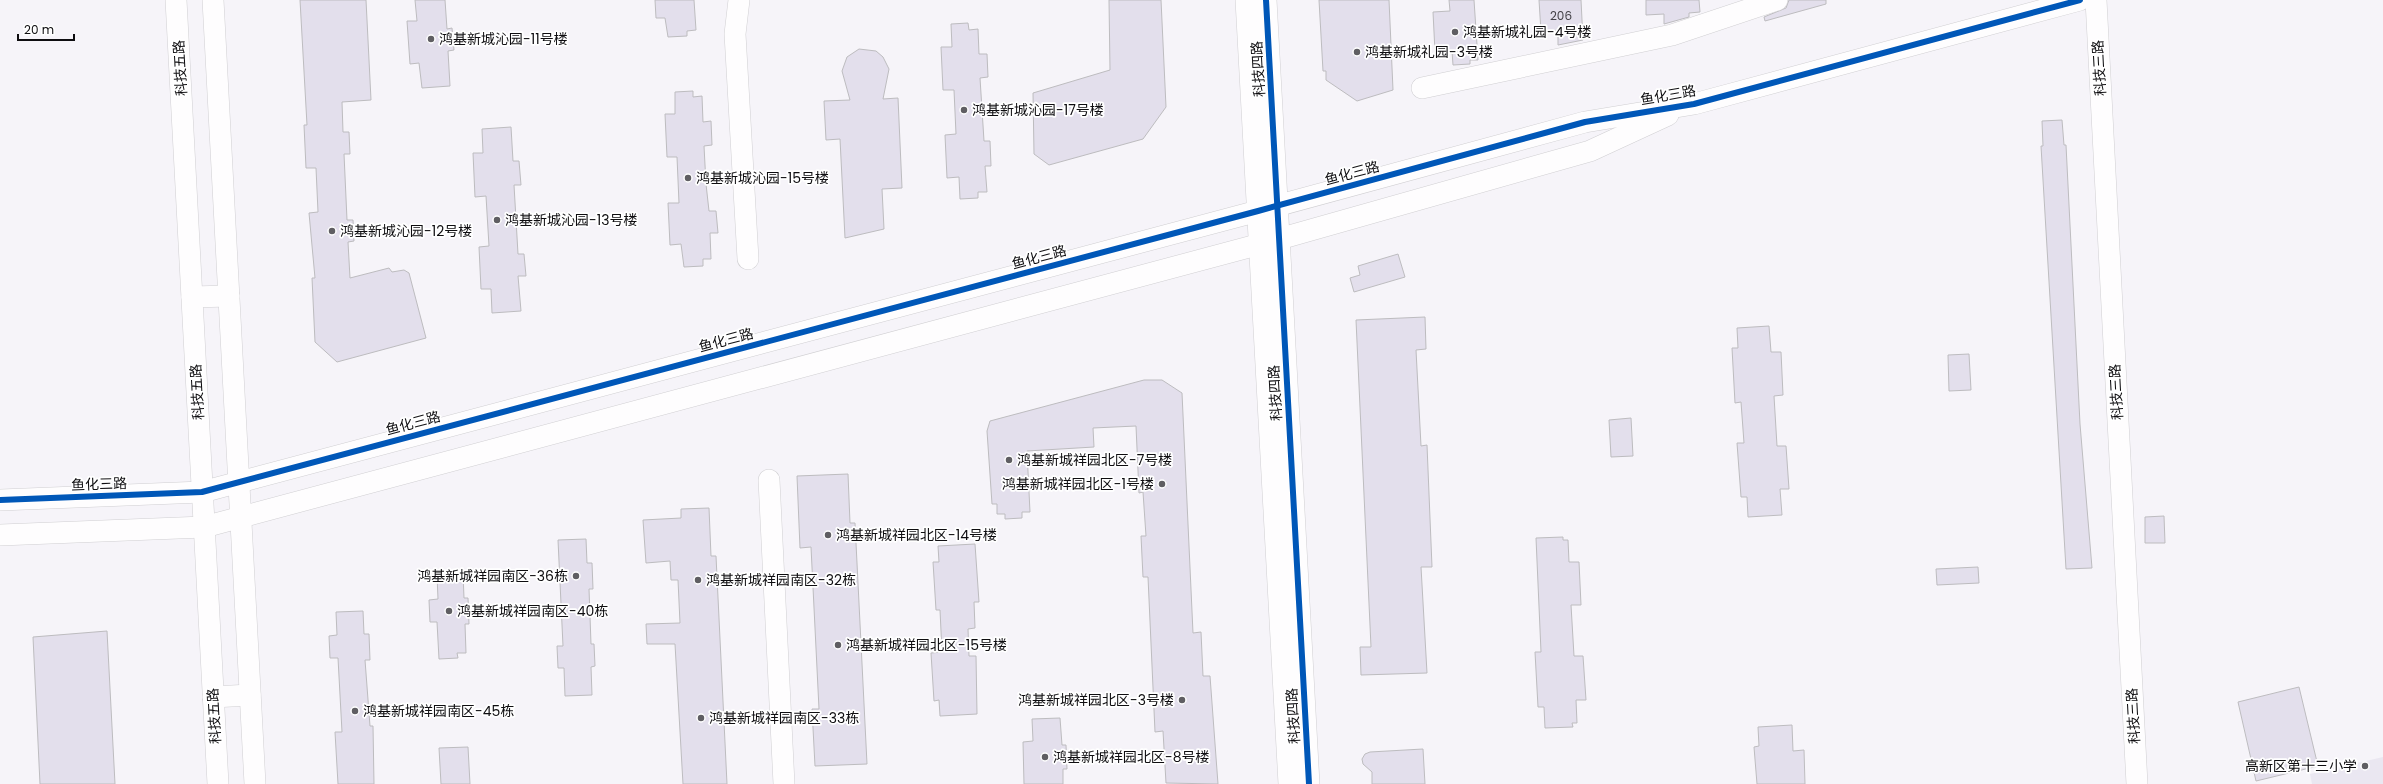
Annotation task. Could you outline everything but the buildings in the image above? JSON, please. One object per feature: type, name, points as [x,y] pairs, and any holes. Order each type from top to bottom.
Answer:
[{"type":"street","name":"科技五路","points":[[176,0],[218,784]]},
{"type":"street","points":[[213,0],[255,784]]},
{"type":"street","points":[[739,0],[735,34],[748,259]]},
{"type":"street","name":"科技四路","points":[[1246,0],[1267,209],[1309,784]]},
{"type":"street","name":"科技四路","points":[[1266,0],[1267,209]]},
{"type":"street","points":[[1422,88],[1672,35],[1776,0]]},
{"type":"street","name":"鱼化三路","points":[[0,500],[202,492],[1267,209],[1585,122],[1694,104],[2080,0]]},
{"type":"street","name":"科技三路","points":[[2096,0],[2137,784]]},
{"type":"street","name":"鱼化三路","points":[[0,535],[204,527],[1269,241],[1590,151],[1694,104]]},
{"type":"street","name":"科技四路","points":[[1269,241],[1289,784]]},
{"type":"street","points":[[192,297],[229,296]]},
{"type":"street","points":[[769,480],[784,784]]},
{"type":"street","points":[[213,697],[250,695]]},
{"type":"shaded area","name":"高新区第十三小学","points":[[2383,757],[2383,784],[2312,784],[2310,774]]},
{"type":"cycle path","points":[[1266,0],[1309,784]]},
{"type":"cycle path","points":[[0,500],[202,492],[1258,211],[1585,122],[1694,104],[2080,0]]},
{"type":"place","name":"鸿基新城礼园-4号楼","points":[[1455,32]]},
{"type":"place","name":"鸿基新城沁园-11号楼","points":[[431,39]]},
{"type":"place","name":"鸿基新城礼园-3号楼","points":[[1357,52]]},
{"type":"place","name":"鸿基新城沁园-17号楼","points":[[964,110]]},
{"type":"place","name":"鸿基新城沁园-15号楼","points":[[688,178]]},
{"type":"place","name":"鸿基新城沁园-13号楼","points":[[497,220]]},
{"type":"place","name":"鸿基新城沁园-12号楼","points":[[332,231]]},
{"type":"place","name":"鸿基新城祥园北区-7号楼","points":[[1009,460]]},
{"type":"place","name":"鸿基新城祥园北区-1号楼","points":[[1162,484]]},
{"type":"place","name":"鸿基新城祥园北区-14号楼","points":[[828,535]]},
{"type":"place","name":"鸿基新城祥园南区-36栋","points":[[576,576]]},
{"type":"place","name":"鸿基新城祥园南区-32栋","points":[[698,580]]},
{"type":"place","name":"鸿基新城祥园南区-40栋","points":[[449,611]]},
{"type":"place","name":"鸿基新城祥园北区-15号楼","points":[[838,645]]},
{"type":"place","name":"鸿基新城祥园北区-3号楼","points":[[1182,700]]},
{"type":"place","name":"鸿基新城祥园南区-45栋","points":[[355,711]]},
{"type":"place","name":"鸿基新城祥园南区-33栋","points":[[701,718]]},
{"type":"place","name":"鸿基新城祥园北区-8号楼","points":[[1045,757]]},
{"type":"place","name":"高新区第十三小学","points":[[2365,766]]}]
